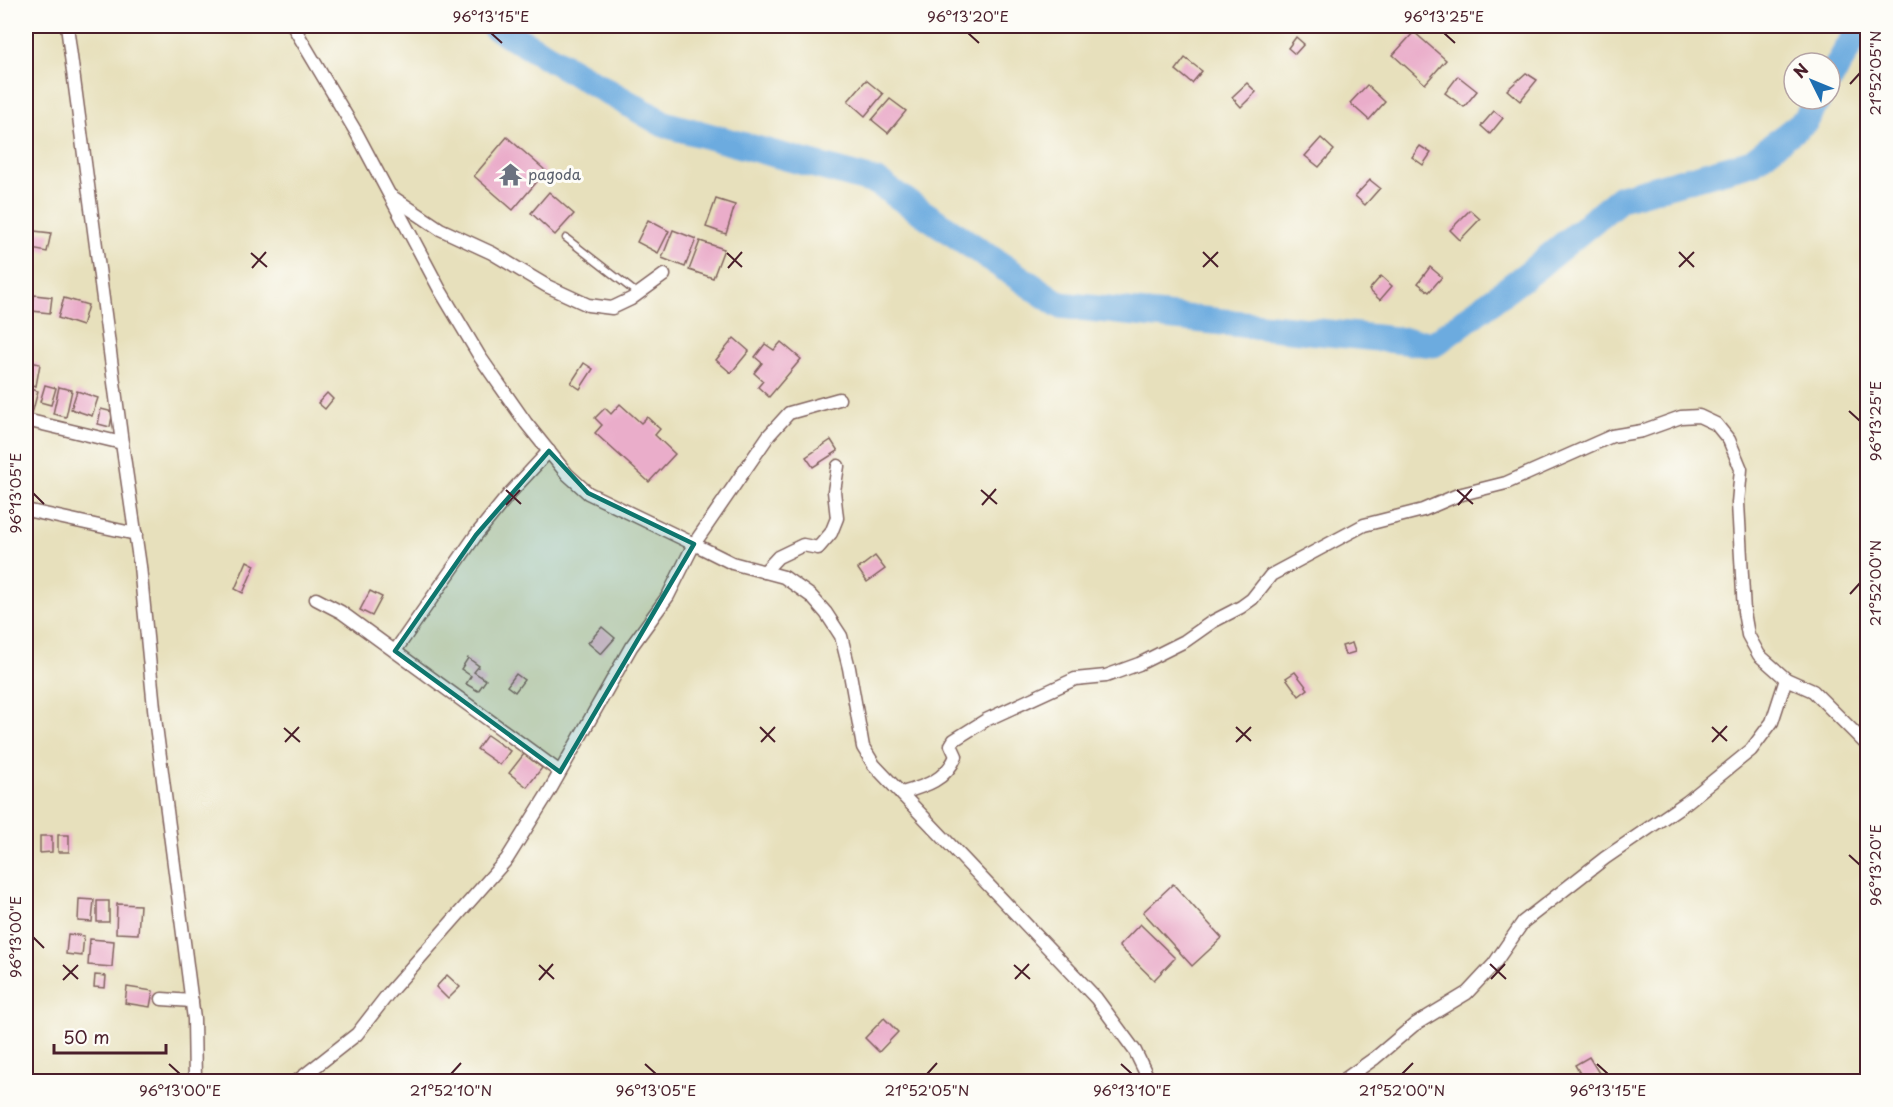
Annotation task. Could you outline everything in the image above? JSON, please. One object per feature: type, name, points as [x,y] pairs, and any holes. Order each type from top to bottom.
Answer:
[{"type":"street","points":[[67,26],[136,534],[155,718],[194,1019],[195,1082]]},
{"type":"street","points":[[293,26],[356,132],[440,290],[480,357],[549,452],[567,474],[588,493],[648,520],[732,563],[784,578],[811,596],[841,636],[863,747],[874,765],[1096,998],[1135,1051],[1150,1082]]},
{"type":"street","points":[[390,195],[440,228],[492,253],[547,286],[588,305],[612,308],[638,294],[664,275]]},
{"type":"street","points":[[296,1082],[357,1034],[396,985],[507,860],[631,647],[668,596],[694,544],[769,435],[789,413],[840,399]]},
{"type":"street","points":[[902,793],[938,780],[952,766],[956,756],[951,745],[954,740],[986,720],[1075,678],[1106,676],[1139,664],[1185,641],[1252,599],[1271,575],[1364,525],[1423,510],[1458,495],[1506,483],[1612,436],[1642,431],[1681,417],[1699,416],[1716,424],[1729,440],[1741,469],[1738,503],[1743,601],[1748,635],[1759,655],[1786,679],[1814,692],[1868,746]]},
{"type":"street","points":[[26,420],[122,444]]},
{"type":"street","points":[[395,651],[476,535],[510,492],[549,452]]},
{"type":"street","points":[[764,572],[777,557],[803,545],[818,548],[831,533],[837,518],[834,491],[838,466]]},
{"type":"street","points":[[26,510],[136,534]]},
{"type":"street","points":[[316,598],[341,612],[560,772]]},
{"type":"street","points":[[1341,1082],[1375,1058],[1414,1025],[1467,993],[1494,964],[1523,922],[1605,858],[1687,802],[1751,750],[1772,722],[1786,679]]},
{"type":"street","points":[[162,999],[192,1001]]},
{"type":"lane","points":[[566,238],[638,294]]},
{"type":"highlighted area","points":[[549,451],[588,493],[694,544],[560,772],[395,651],[476,535]]},
{"type":"building","points":[[1414,32],[1446,60],[1425,84],[1393,55]]},
{"type":"building","points":[[1296,37],[1304,44],[1295,54],[1288,48]]},
{"type":"building","points":[[1185,58],[1202,71],[1192,83],[1176,70]]},
{"type":"building","points":[[1526,73],[1537,80],[1520,101],[1507,90]]},
{"type":"building","points":[[1458,76],[1477,91],[1464,107],[1445,93]]},
{"type":"building","points":[[866,80],[883,94],[865,116],[848,101]]},
{"type":"building","points":[[1247,83],[1256,92],[1241,107],[1232,97]]},
{"type":"building","points":[[1367,85],[1385,102],[1369,120],[1350,103]]},
{"type":"building","points":[[890,99],[906,111],[888,133],[872,120]]},
{"type":"building","points":[[1494,111],[1503,118],[1490,134],[1481,126]]},
{"type":"building","points":[[507,137],[546,171],[513,210],[474,176]]},
{"type":"building","points":[[1321,138],[1334,150],[1319,167],[1305,156]]},
{"type":"building","points":[[1420,146],[1431,153],[1423,165],[1412,157]]},
{"type":"building","points":[[1370,180],[1380,188],[1365,205],[1355,196]]},
{"type":"building","points":[[549,192],[574,214],[555,235],[531,213]]},
{"type":"building","points":[[716,199],[735,205],[726,234],[706,227]]},
{"type":"building","points":[[1470,210],[1480,219],[1460,240],[1450,230]]},
{"type":"building","points":[[648,220],[669,231],[658,253],[637,242]]},
{"type":"building","points":[[673,230],[696,239],[685,267],[662,258]]},
{"type":"building","points":[[34,231],[51,233],[47,252],[31,249]]},
{"type":"building","points":[[700,241],[724,249],[713,278],[689,270]]},
{"type":"building","points":[[1430,267],[1442,277],[1429,292],[1418,283]]},
{"type":"building","points":[[1381,276],[1392,286],[1380,300],[1369,290]]},
{"type":"building","points":[[34,295],[52,297],[50,313],[32,311]]},
{"type":"building","points":[[64,298],[88,305],[82,326],[58,318]]},
{"type":"building","points":[[734,338],[749,351],[731,373],[716,360]]},
{"type":"building","points":[[781,342],[801,359],[769,397],[758,387],[763,381],[754,373],[762,363],[755,357],[765,344],[774,350]]},
{"type":"building","points":[[26,361],[40,364],[36,386],[26,384]]},
{"type":"building","points":[[584,363],[593,369],[580,389],[571,383]]},
{"type":"building","points":[[45,385],[56,388],[51,405],[40,402]]},
{"type":"building","points":[[59,387],[72,390],[66,417],[53,414]]},
{"type":"building","points":[[26,388],[38,391],[32,414],[26,412]]},
{"type":"building","points":[[77,391],[98,398],[92,416],[71,409]]},
{"type":"building","points":[[327,393],[333,399],[325,409],[318,403]]},
{"type":"building","points":[[620,404],[641,423],[647,417],[660,429],[655,435],[675,454],[649,482],[595,433],[602,425],[595,418],[605,408],[611,414]]},
{"type":"building","points":[[101,409],[113,412],[110,427],[98,424]]},
{"type":"building","points":[[831,440],[838,451],[813,467],[806,457]]},
{"type":"building","points":[[875,556],[885,569],[867,582],[858,569]]},
{"type":"building","points":[[247,561],[255,565],[243,593],[235,589]]},
{"type":"building","points":[[370,591],[382,597],[372,616],[360,610]]},
{"type":"building","points":[[602,627],[615,638],[601,654],[588,643]]},
{"type":"building","points":[[1352,643],[1355,652],[1345,655],[1342,646]]},
{"type":"building","points":[[468,658],[479,666],[474,672],[486,680],[478,691],[466,684],[471,676],[461,669]]},
{"type":"building","points":[[1295,672],[1308,689],[1299,696],[1286,678]]},
{"type":"building","points":[[516,674],[524,680],[515,692],[507,686]]},
{"type":"building","points":[[487,735],[510,751],[500,765],[477,749]]},
{"type":"building","points":[[524,754],[542,768],[527,787],[509,773]]},
{"type":"building","points":[[58,835],[69,835],[69,852],[58,852]]},
{"type":"building","points":[[40,836],[52,836],[52,852],[40,853]]},
{"type":"building","points":[[1173,884],[1222,938],[1192,966],[1143,912]]},
{"type":"building","points":[[79,899],[94,900],[92,922],[78,921]]},
{"type":"building","points":[[97,901],[109,901],[109,922],[97,922]]},
{"type":"building","points":[[117,904],[140,905],[138,934],[116,933]]},
{"type":"building","points":[[1140,924],[1175,958],[1154,980],[1119,946]]},
{"type":"building","points":[[68,934],[84,936],[82,956],[66,954]]},
{"type":"building","points":[[90,939],[114,941],[112,967],[88,965]]},
{"type":"building","points":[[95,975],[106,976],[105,988],[94,987]]},
{"type":"building","points":[[447,975],[460,987],[448,999],[436,987]]},
{"type":"building","points":[[127,987],[153,991],[150,1007],[125,1003]]},
{"type":"building","points":[[884,1018],[898,1032],[879,1052],[865,1038]]},
{"type":"building","points":[[1589,1057],[1599,1073],[1585,1082],[1575,1065]]},
{"type":"waterway","points":[[494,26],[664,124],[877,182],[1060,305],[1434,344],[1533,270],[1621,198],[1752,162],[1806,120],[1811,111]]},
{"type":"waterway","points":[[1842,58],[1861,26]]},
{"type":"place","name":"pagoda","points":[[510,175]]}]
